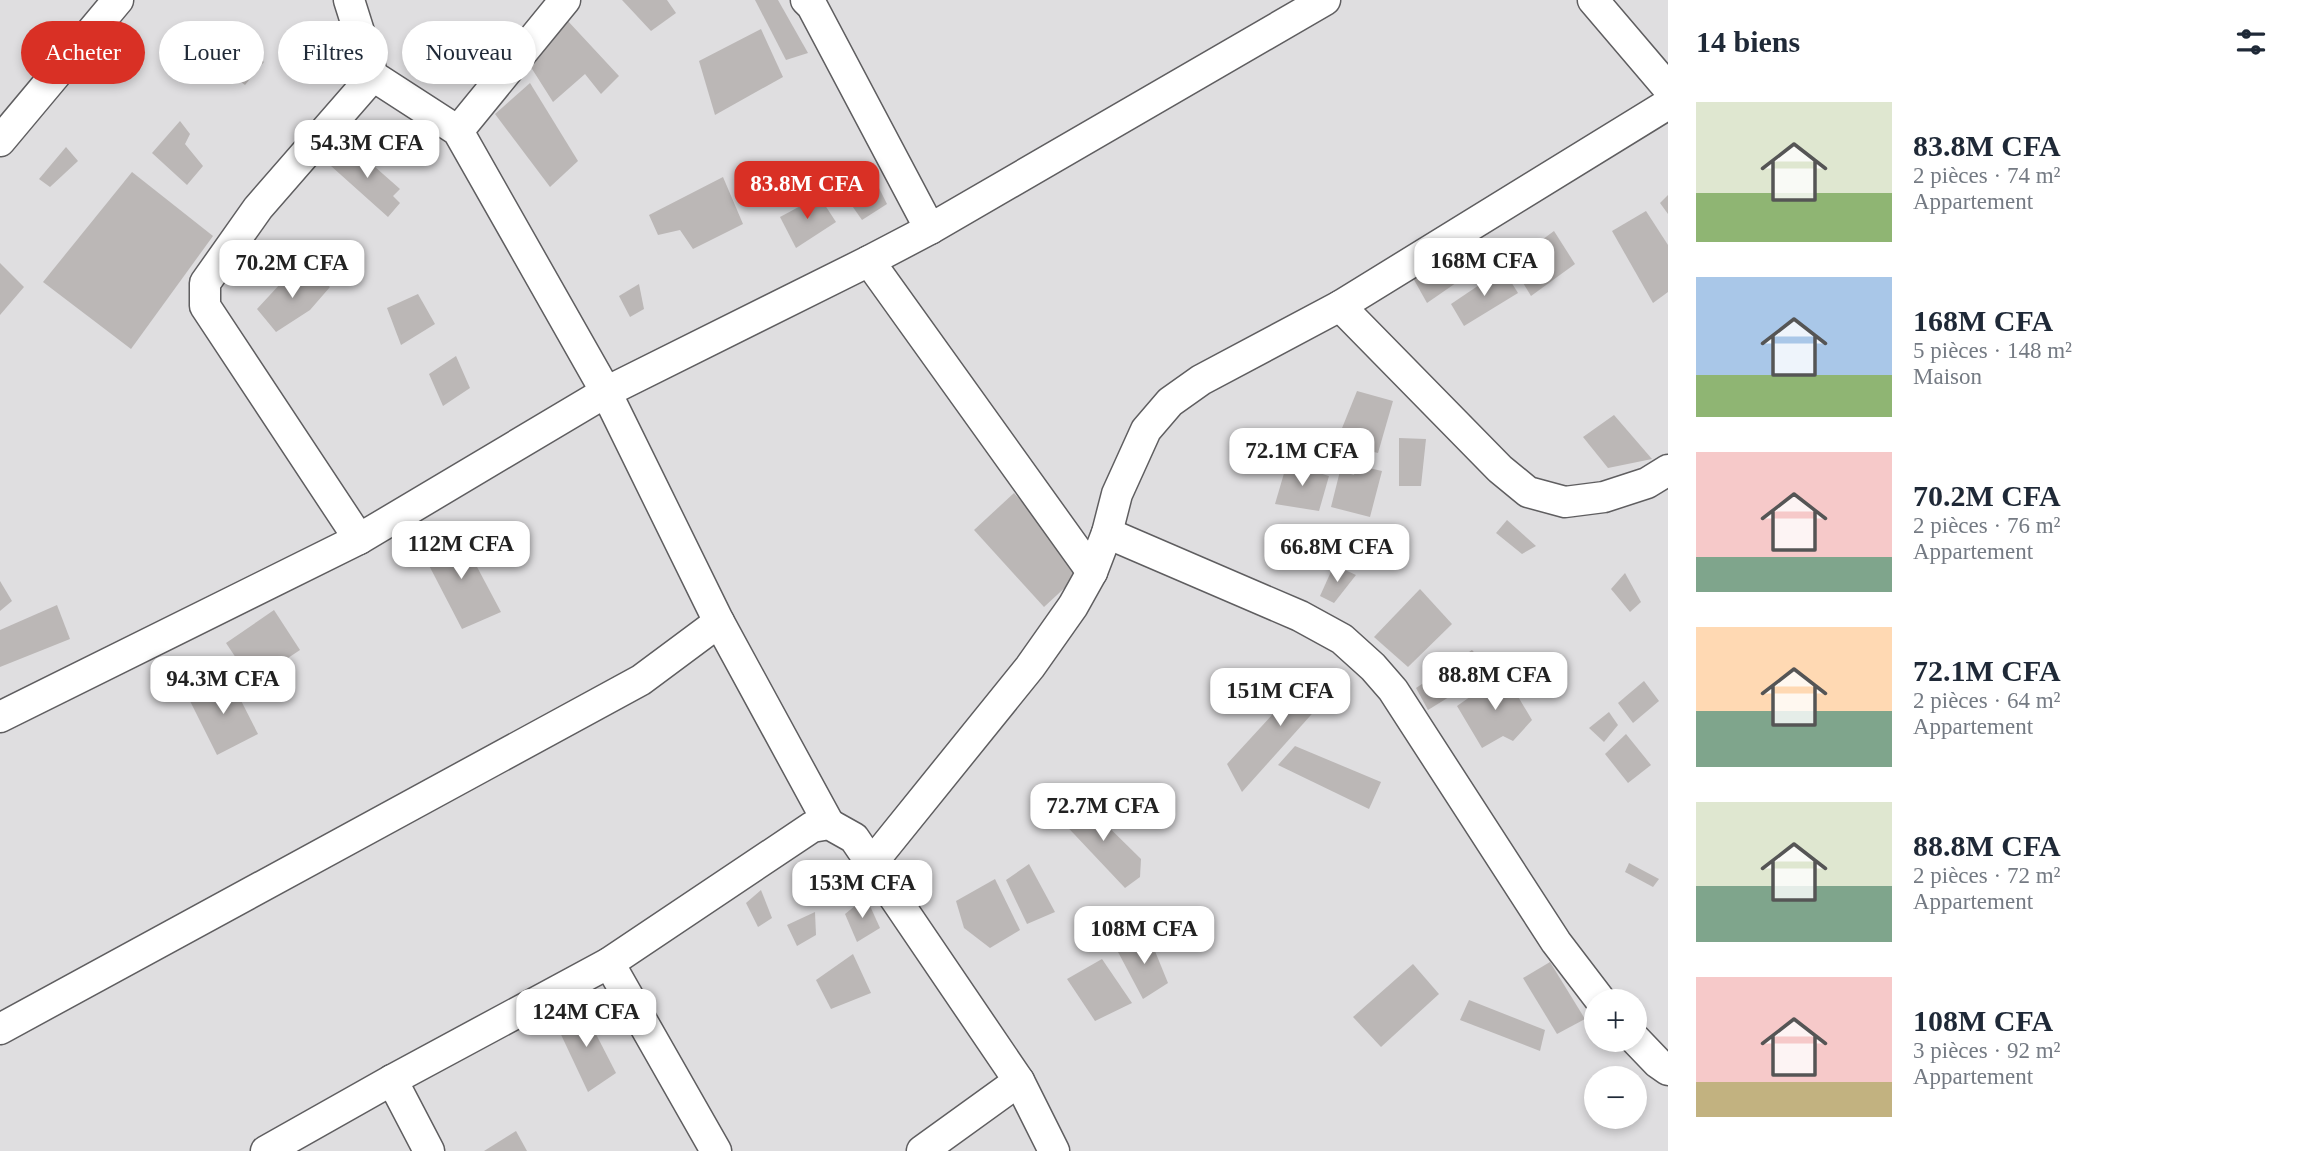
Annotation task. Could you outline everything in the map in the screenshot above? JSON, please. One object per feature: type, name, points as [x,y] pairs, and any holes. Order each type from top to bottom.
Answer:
[{"type":"street","points":[[0,141],[118,0]]},
{"type":"street","points":[[349,0],[356,21]]},
{"type":"street","points":[[458,131],[565,0]]},
{"type":"street","points":[[806,0],[812,6],[930,229]]},
{"type":"street","points":[[1593,0],[1668,88]]},
{"type":"street","points":[[0,717],[359,539],[606,392],[930,229],[1318,1]]},
{"type":"street","points":[[359,539],[205,306],[205,283],[258,208],[366,84]]},
{"type":"street","points":[[385,84],[458,131],[606,392],[719,622],[829,824],[854,838],[1019,1081],[1054,1151]]},
{"type":"street","points":[[871,864],[1030,667],[1073,606],[1092,572],[1107,533],[1117,494],[1146,430],[1170,402],[1202,380],[1340,306],[1668,104]]},
{"type":"street","points":[[869,261],[1092,572]]},
{"type":"street","points":[[1340,306],[1500,469],[1528,492],[1565,502],[1604,497],[1647,483],[1668,470]]},
{"type":"street","points":[[1107,533],[1300,616],[1342,639],[1373,667],[1400,701],[1556,942],[1592,989]]},
{"type":"street","points":[[0,1029],[641,680],[719,622]]},
{"type":"street","points":[[266,1151],[391,1080],[609,963],[812,827],[829,824]]},
{"type":"street","points":[[609,963],[716,1151]]},
{"type":"street","points":[[1647,1052],[1668,1070]]},
{"type":"street","points":[[391,1080],[429,1151]]},
{"type":"street","points":[[922,1151],[1019,1081]]},
{"type":"building","points":[[622,0],[667,0],[676,13],[651,31]]},
{"type":"building","points":[[755,0],[778,0],[808,53],[786,60]]},
{"type":"building","points":[[566,19],[619,76],[601,94],[585,74],[553,102],[536,75],[536,51]]},
{"type":"building","points":[[761,29],[783,77],[715,115],[699,61]]},
{"type":"building","points":[[531,84],[578,161],[550,187],[495,114]]},
{"type":"building","points":[[180,121],[190,134],[185,144],[203,166],[187,185],[152,153]]},
{"type":"building","points":[[391,122],[406,147],[390,157],[373,135]]},
{"type":"building","points":[[349,144],[400,189],[393,196],[400,203],[388,217],[331,166]]},
{"type":"building","points":[[66,147],[78,161],[50,187],[39,179]]},
{"type":"building","points":[[867,164],[887,204],[862,220],[834,180]]},
{"type":"building","points":[[132,172],[213,236],[131,349],[43,282]]},
{"type":"building","points":[[723,177],[743,224],[693,249],[680,230],[658,235],[649,215]]},
{"type":"building","points":[[1668,195],[1668,214],[1660,203]]},
{"type":"building","points":[[819,196],[836,222],[796,248],[780,217]]},
{"type":"building","points":[[1646,211],[1668,245],[1668,292],[1653,303],[1612,231]]},
{"type":"building","points":[[1554,231],[1575,264],[1531,296],[1511,263]]},
{"type":"building","points":[[1449,254],[1466,276],[1427,303],[1413,278]]},
{"type":"building","points":[[0,263],[24,287],[0,315]]},
{"type":"building","points":[[1503,269],[1518,293],[1464,326],[1451,304]]},
{"type":"building","points":[[293,270],[303,280],[311,273],[330,287],[310,310],[276,332],[257,309]]},
{"type":"building","points":[[639,284],[644,309],[630,317],[619,296]]},
{"type":"building","points":[[418,294],[435,324],[401,345],[387,308]]},
{"type":"building","points":[[456,356],[470,388],[443,406],[429,374]]},
{"type":"building","points":[[1357,391],[1393,401],[1378,453],[1336,443]]},
{"type":"building","points":[[1614,415],[1652,459],[1608,468],[1583,437]]},
{"type":"building","points":[[1399,438],[1426,439],[1421,486],[1399,486]]},
{"type":"building","points":[[1287,463],[1329,476],[1319,511],[1275,504]]},
{"type":"building","points":[[1356,465],[1382,471],[1370,517],[1331,507],[1340,471],[1354,475]]},
{"type":"building","points":[[1014,493],[1084,570],[1044,607],[974,530]]},
{"type":"building","points":[[1507,520],[1536,546],[1522,554],[1496,533]]},
{"type":"building","points":[[459,533],[501,612],[462,629],[421,550]]},
{"type":"building","points":[[1334,565],[1356,575],[1334,603],[1320,596]]},
{"type":"building","points":[[1625,573],[1641,602],[1630,612],[1611,589]]},
{"type":"building","points":[[0,581],[12,601],[0,611]]},
{"type":"building","points":[[1420,589],[1452,624],[1408,667],[1374,637]]},
{"type":"building","points":[[57,605],[70,639],[0,667],[0,630]]},
{"type":"building","points":[[274,610],[300,650],[252,682],[226,643]]},
{"type":"building","points":[[1472,650],[1491,671],[1428,710],[1416,688]]},
{"type":"building","points":[[1315,668],[1336,687],[1242,792],[1227,764]]},
{"type":"building","points":[[1504,673],[1532,720],[1513,741],[1503,736],[1482,748],[1457,706]]},
{"type":"building","points":[[229,677],[258,734],[217,755],[188,697]]},
{"type":"building","points":[[1644,681],[1659,701],[1633,723],[1618,703]]},
{"type":"building","points":[[1609,712],[1618,725],[1604,742],[1589,728]]},
{"type":"building","points":[[1626,734],[1651,765],[1628,783],[1605,754]]},
{"type":"building","points":[[1295,746],[1381,782],[1369,809],[1278,765]]},
{"type":"building","points":[[1080,799],[1141,859],[1140,877],[1125,888],[1058,817]]},
{"type":"building","points":[[1629,863],[1659,879],[1653,887],[1625,872]]},
{"type":"building","points":[[1029,864],[1055,912],[1027,924],[1006,880]]},
{"type":"building","points":[[995,879],[1020,930],[990,948],[964,928],[956,901]]},
{"type":"building","points":[[761,890],[772,918],[758,927],[746,903]]},
{"type":"building","points":[[866,897],[880,928],[857,942],[845,914]]},
{"type":"building","points":[[815,912],[816,935],[797,946],[787,925]]},
{"type":"building","points":[[1148,934],[1168,983],[1143,999],[1118,952]]},
{"type":"building","points":[[853,954],[871,993],[831,1009],[816,980]]},
{"type":"building","points":[[1102,959],[1132,1003],[1095,1021],[1067,979]]},
{"type":"building","points":[[1550,962],[1584,1020],[1557,1034],[1523,978]]},
{"type":"building","points":[[1413,964],[1439,994],[1381,1047],[1353,1017]]},
{"type":"building","points":[[1469,1000],[1545,1030],[1540,1051],[1460,1020]]},
{"type":"building","points":[[581,1005],[616,1073],[588,1092],[556,1024]]},
{"type":"building","points":[[516,1131],[527,1151],[484,1151]]}]
